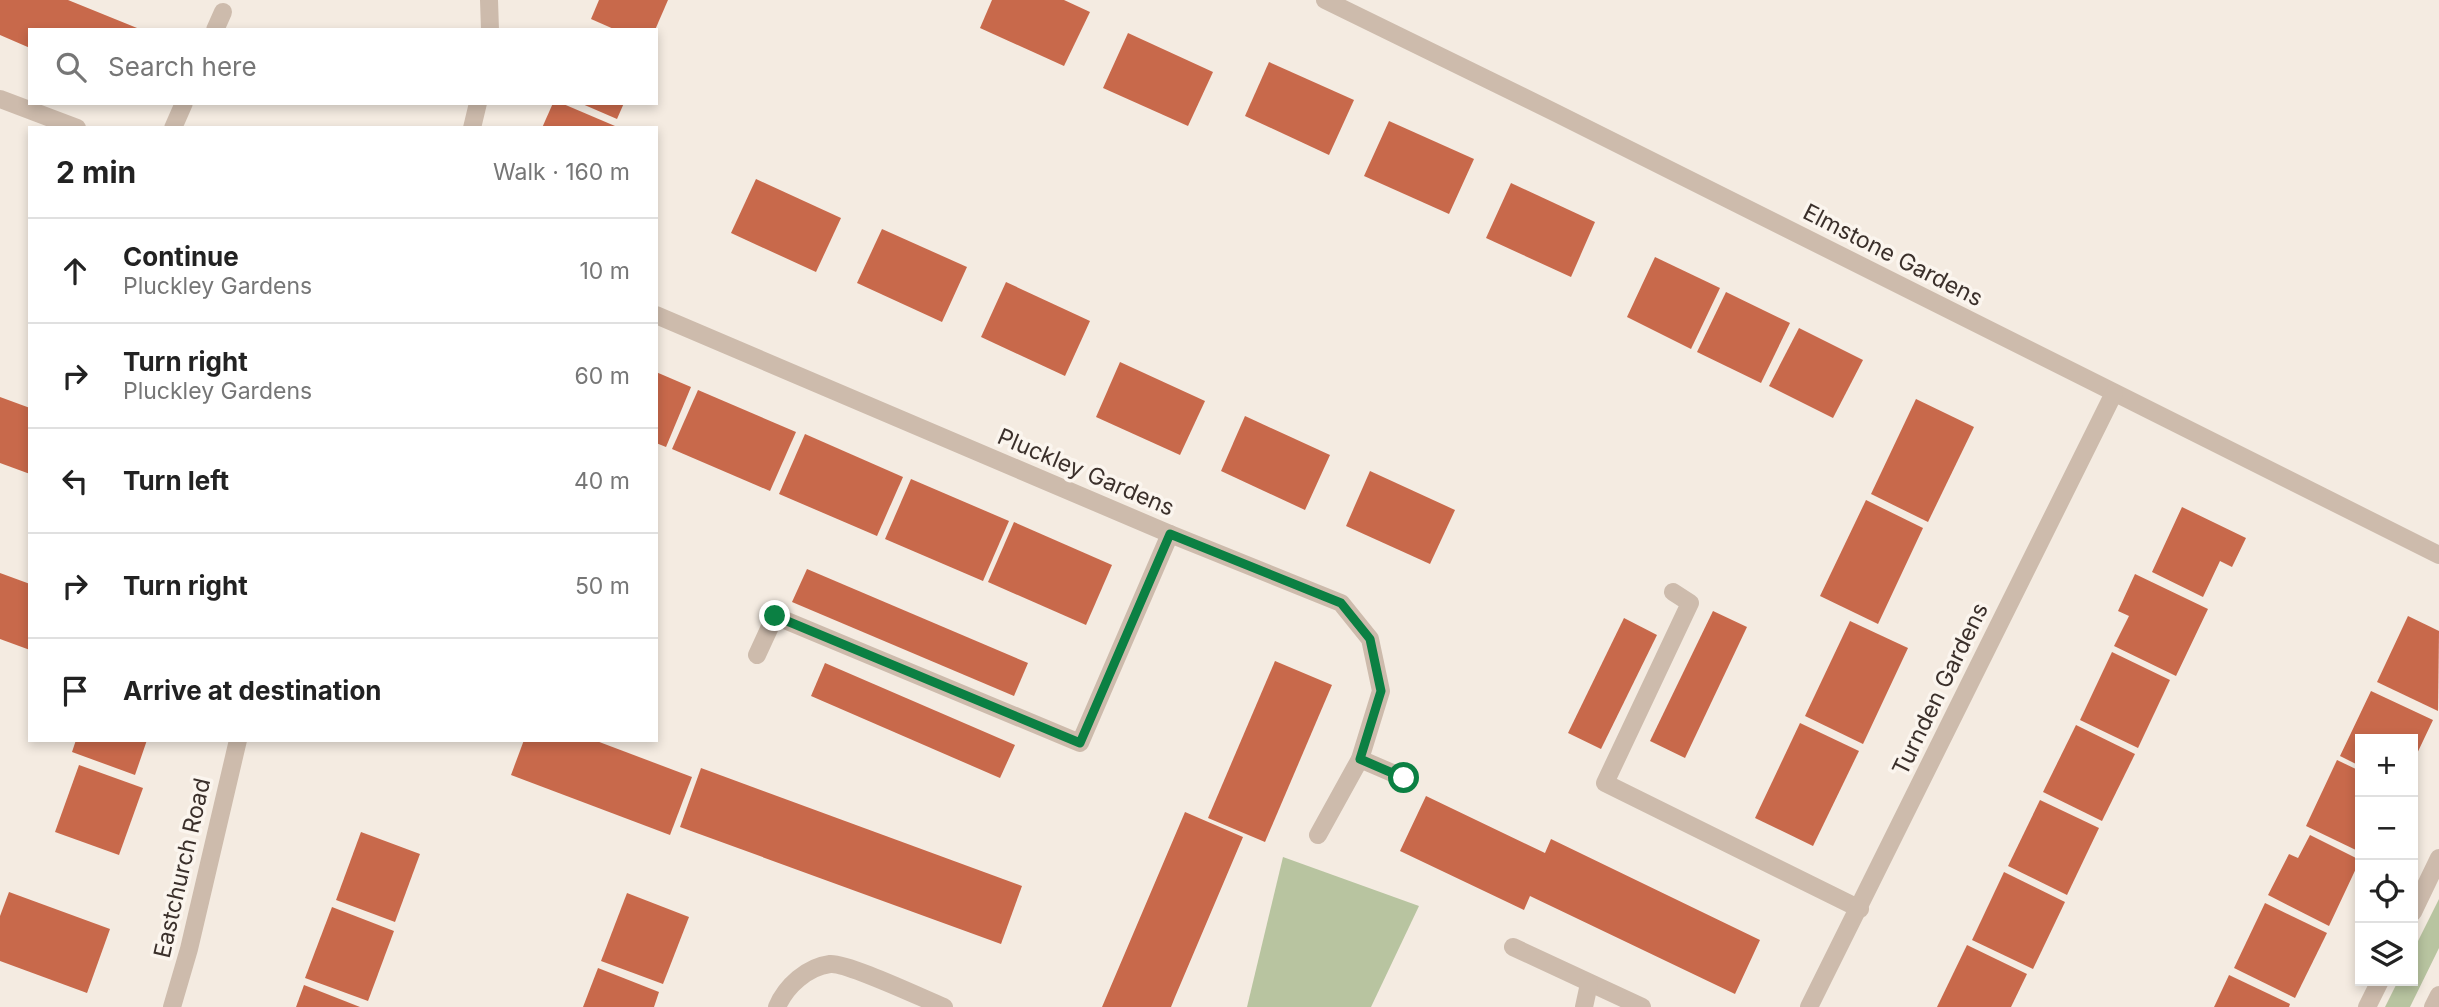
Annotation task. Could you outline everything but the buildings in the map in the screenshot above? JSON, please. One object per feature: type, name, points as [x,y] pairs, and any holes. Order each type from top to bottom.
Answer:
[{"type":"street","points":[[489,0],[490,28]]},
{"type":"street","name":"Elmstone Gardens","points":[[1325,0],[2439,555]]},
{"type":"street","points":[[216,28],[223,12]]},
{"type":"street","points":[[0,99],[72,126]]},
{"type":"street","points":[[174,126],[183,105]]},
{"type":"street","points":[[472,126],[478,105]]},
{"type":"street","name":"Pluckley Gardens","points":[[658,316],[1170,534],[1341,603],[1370,639],[1381,691],[1360,759],[1318,835]]},
{"type":"street","name":"Turnden Gardens","points":[[1809,1007],[2114,393]]},
{"type":"street","points":[[757,655],[775,616],[1080,743],[1170,534]]},
{"type":"street","points":[[1673,592],[1690,603],[1605,783],[1860,909]]},
{"type":"street","name":"Eastchurch Road","points":[[172,1007],[189,949],[238,742]]},
{"type":"street","points":[[1360,759],[1404,778]]},
{"type":"street","points":[[2418,902],[2439,858]]},
{"type":"street","points":[[1513,947],[1642,1007]]},
{"type":"street","points":[[777,1007],[782,996],[804,973],[832,963],[944,1007]]},
{"type":"street","points":[[1584,1007],[1590,984]]},
{"type":"street","points":[[2367,1007],[2378,986]]},
{"type":"street","points":[[2433,1007],[2439,995]]},
{"type":"green space","points":[[1283,857],[1419,906],[1371,1007],[1247,1007]]},
{"type":"green space","points":[[2439,899],[2439,948],[2410,1007],[2385,1007],[2396,986],[2418,986],[2418,941]]},
{"type":"route","points":[[775,616],[1080,743],[1170,534],[1341,603],[1370,639],[1381,691],[1360,759],[1404,778]]}]
